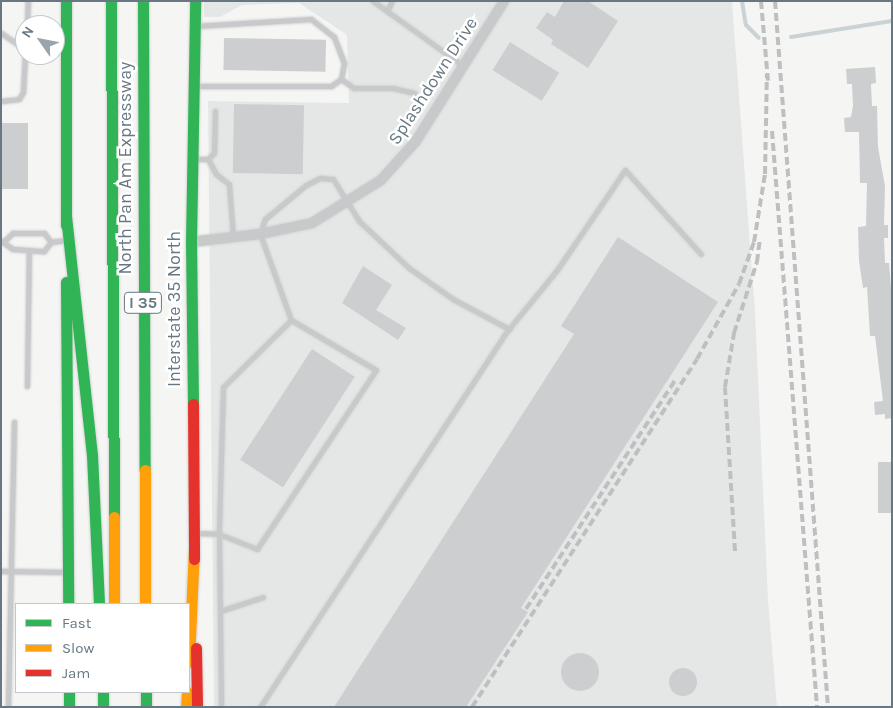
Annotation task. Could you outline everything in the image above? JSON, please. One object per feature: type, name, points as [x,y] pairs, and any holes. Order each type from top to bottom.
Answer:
[{"type":"main road","points":[[66,1],[68,603]]},
{"type":"main road","name":"North Pan Am Expressway","points":[[112,1],[114,603]]},
{"type":"main road","name":"North Pan Am Expressway","points":[[143,1],[145,603]]},
{"type":"main road","name":"Interstate 35 North","points":[[195,1],[191,242],[197,707]]},
{"type":"main road","points":[[66,216],[92,455],[99,603]]},
{"type":"main road","points":[[190,639],[194,548]]},
{"type":"main road","points":[[69,693],[69,707]]},
{"type":"main road","points":[[102,693],[103,707]]},
{"type":"main road","points":[[114,693],[114,707]]},
{"type":"main road","points":[[146,693],[146,707]]},
{"type":"main road","points":[[186,707],[187,693]]},
{"type":"street","name":"Splashdown Drive","points":[[191,242],[260,234],[312,222],[348,202],[380,180],[412,147],[504,1]]},
{"type":"lane","points":[[27,15],[28,1]]},
{"type":"lane","points":[[373,1],[462,65]]},
{"type":"lane","points":[[387,11],[392,1]]},
{"type":"lane","points":[[193,86],[331,86],[341,79],[344,62],[334,37],[311,19],[194,26]]},
{"type":"lane","points":[[1,33],[15,42]]},
{"type":"lane","points":[[1,101],[19,99],[23,92],[24,65]]},
{"type":"lane","points":[[341,79],[354,88],[393,88],[414,93]]},
{"type":"lane","points":[[192,159],[208,159],[214,153],[215,111]]},
{"type":"lane","points":[[208,159],[216,174],[229,184],[234,237]]},
{"type":"lane","points":[[260,707],[509,329],[557,270],[625,170],[702,254]]},
{"type":"lane","points":[[194,533],[219,534],[257,549],[376,370],[291,320],[260,234],[265,219],[306,185],[320,178],[333,179],[360,221],[409,268],[453,298],[482,312],[509,329]]},
{"type":"lane","points":[[51,242],[44,233],[13,233],[3,241],[13,249],[44,251],[51,242],[66,240]]},
{"type":"lane","points":[[28,386],[29,250]]},
{"type":"lane","points":[[221,707],[219,534],[223,387],[291,320]]},
{"type":"lane","points":[[8,707],[14,422]]},
{"type":"lane","points":[[1,571],[68,572]]},
{"type":"lane","points":[[220,611],[263,597]]},
{"type":"shaded area","points":[[204,1],[732,1],[755,312],[768,600],[777,707],[214,707],[208,101],[349,103],[347,35],[299,3],[242,5],[220,17],[204,17]]},
{"type":"building","points":[[564,1],[588,1],[618,21],[588,68],[551,44],[553,40],[536,28],[547,12],[555,17]]},
{"type":"building","points":[[224,38],[326,40],[325,72],[223,70]]},
{"type":"building","points":[[510,42],[559,73],[542,101],[493,70]]},
{"type":"building","points":[[875,67],[876,83],[871,84],[872,106],[877,106],[878,147],[885,186],[884,225],[888,225],[888,238],[884,238],[885,263],[889,263],[892,301],[892,418],[885,419],[885,414],[875,415],[874,402],[883,401],[875,336],[870,336],[867,287],[863,288],[859,261],[858,227],[866,226],[867,183],[860,183],[859,132],[845,132],[844,118],[851,117],[853,106],[852,84],[847,84],[846,69]]},
{"type":"building","points":[[234,104],[304,105],[303,174],[233,173]]},
{"type":"building","points":[[1,123],[28,123],[28,189],[1,189]]},
{"type":"building","points":[[618,237],[718,302],[521,608],[528,612],[466,707],[334,707],[574,334],[561,326]]},
{"type":"building","points":[[363,266],[392,285],[376,310],[406,328],[398,340],[342,303]]},
{"type":"building","points":[[312,349],[355,377],[283,487],[240,460]]},
{"type":"building","points":[[878,462],[892,462],[892,513],[878,513]]},
{"type":"building","points":[[580,653],[593,659],[599,672],[593,685],[580,691],[567,685],[561,672],[567,659]]},
{"type":"building","points":[[683,668],[693,672],[697,682],[693,692],[683,696],[673,692],[669,682],[673,672]]},
{"type":"waterway","points":[[742,1],[746,25],[759,38]]},
{"type":"waterway","points":[[791,37],[892,21]]},
{"type":"railway","points":[[761,1],[768,81]]},
{"type":"railway","points":[[775,1],[828,707]]},
{"type":"railway","points":[[472,707],[697,359],[739,284],[754,242],[765,174],[767,74]]},
{"type":"railway","points":[[772,131],[817,707]]},
{"type":"railway","points":[[735,551],[725,387],[734,333],[757,262],[760,239]]},
{"type":"railway","points":[[526,609],[675,380]]},
{"type":"traffic: fast","points":[[66,1],[66,225]]},
{"type":"traffic: fast","points":[[111,1],[114,517]]},
{"type":"traffic: fast","points":[[143,1],[145,470]]},
{"type":"traffic: fast","points":[[193,404],[191,242],[195,1]]},
{"type":"traffic: fast","points":[[66,216],[92,455],[99,603]]},
{"type":"traffic: fast","points":[[66,282],[68,603]]},
{"type":"traffic: fast","points":[[69,693],[69,707]]},
{"type":"traffic: fast","points":[[103,693],[103,707]]},
{"type":"traffic: fast","points":[[146,693],[146,707]]},
{"type":"traffic: slow","points":[[145,470],[145,603]]},
{"type":"traffic: slow","points":[[114,517],[114,603]]},
{"type":"traffic: slow","points":[[190,639],[194,548]]},
{"type":"traffic: slow","points":[[186,707],[187,693]]},
{"type":"traffic: jam","points":[[193,404],[194,559]]},
{"type":"traffic: jam","points":[[196,648],[197,707]]}]
